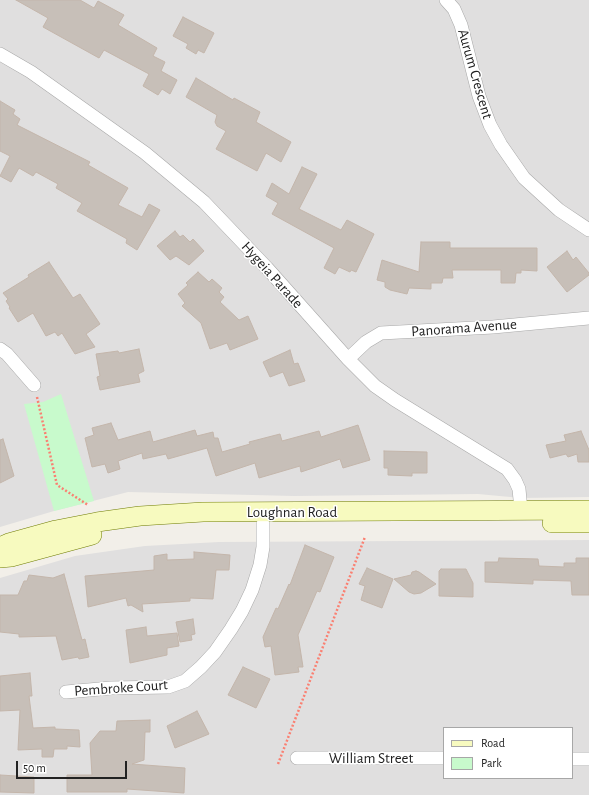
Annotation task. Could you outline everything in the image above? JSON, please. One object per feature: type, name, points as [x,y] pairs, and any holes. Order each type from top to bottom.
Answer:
[{"type":"main road","name":"Loughnan Road","points":[[0,547],[9,543],[56,530],[97,522],[140,516],[203,512],[589,510]]},
{"type":"main road","name":"Loughnan Road","points":[[0,558],[95,535],[128,529],[177,525],[589,523]]},
{"type":"street","name":"Aurum Crescent","points":[[446,0],[454,9],[461,25],[478,96],[490,125],[501,145],[524,178],[559,210],[589,230]]},
{"type":"street","name":"Hygeia Parade","points":[[0,54],[31,72],[145,153],[204,202],[348,359],[375,386],[395,400],[508,469],[519,489],[521,510]]},
{"type":"street","name":"Panorama Avenue","points":[[348,359],[366,342],[381,333],[493,327],[589,318]]},
{"type":"street","points":[[0,349],[7,354],[34,385]]},
{"type":"street","name":"Pembroke Court","points":[[66,692],[111,688],[168,687],[185,681],[215,652],[242,611],[252,590],[260,565],[262,524]]},
{"type":"street","name":"William Street","points":[[297,758],[443,758]]},
{"type":"street","points":[[573,758],[589,759]]},
{"type":"path","points":[[34,385],[57,485],[88,504]]},
{"type":"path","points":[[278,764],[365,537]]},
{"type":"shaded area","points":[[0,0],[589,0],[589,497],[521,498],[478,494],[294,496],[128,492],[0,527]]},
{"type":"shaded area","points":[[589,540],[589,795],[0,795],[0,578],[75,556],[145,546],[219,542]]},
{"type":"green space","points":[[61,394],[94,501],[54,511],[24,404],[43,402]]},
{"type":"building","points":[[16,0],[80,0],[94,8],[98,1],[124,15],[118,25],[157,48],[153,56],[165,62],[161,71],[177,80],[170,94],[162,89],[158,95],[143,86],[149,74],[104,50],[99,58],[43,27],[48,18]]},
{"type":"building","points":[[183,17],[214,33],[204,53],[198,50],[196,54],[186,48],[188,44],[173,36]]},
{"type":"building","points":[[196,78],[233,100],[234,98],[260,112],[256,122],[291,142],[281,162],[266,153],[257,171],[216,149],[226,131],[217,126],[215,122],[217,115],[186,97]]},
{"type":"building","points":[[0,101],[15,110],[13,114],[20,119],[17,125],[90,162],[88,165],[128,188],[118,205],[142,217],[149,204],[160,210],[137,250],[126,243],[127,239],[77,211],[82,203],[56,188],[58,184],[36,172],[33,176],[19,168],[11,182],[0,176],[10,156],[0,151]]},
{"type":"building","points":[[302,167],[317,174],[299,209],[341,230],[347,220],[374,234],[356,272],[351,270],[350,272],[339,267],[335,274],[324,268],[334,248],[272,214],[278,203],[266,196],[272,183],[289,194]]},
{"type":"building","points":[[175,231],[180,237],[183,235],[190,242],[193,239],[204,251],[189,265],[176,256],[170,260],[157,246]]},
{"type":"building","points":[[421,242],[450,242],[450,248],[537,248],[537,271],[521,270],[521,273],[516,273],[515,283],[501,283],[501,270],[452,270],[453,278],[443,278],[442,283],[431,283],[431,289],[409,288],[407,294],[390,290],[385,287],[385,282],[377,280],[382,260],[419,272]]},
{"type":"building","points":[[567,251],[573,260],[576,257],[589,275],[567,292],[547,267]]},
{"type":"building","points":[[49,262],[73,298],[80,294],[100,324],[86,334],[95,347],[75,354],[62,333],[58,336],[55,332],[46,336],[33,313],[18,322],[9,308],[10,307],[6,301],[8,299],[3,293],[29,277],[28,275]]},
{"type":"building","points":[[198,272],[209,282],[212,279],[222,288],[219,292],[224,297],[220,302],[239,320],[248,316],[258,339],[230,350],[227,343],[210,349],[201,323],[182,306],[185,303],[178,294],[188,285],[186,283]]},
{"type":"building","points":[[139,349],[144,371],[138,374],[140,382],[100,390],[97,377],[100,376],[96,354],[118,351],[119,353]]},
{"type":"building","points":[[290,350],[294,364],[298,363],[305,381],[289,386],[283,372],[270,377],[263,362]]},
{"type":"building","points":[[111,423],[118,440],[150,431],[153,442],[195,430],[197,436],[213,432],[214,438],[218,438],[222,452],[250,444],[249,442],[280,434],[282,441],[319,431],[321,437],[358,425],[370,460],[343,468],[340,459],[301,472],[300,466],[259,478],[255,463],[216,476],[207,448],[168,459],[166,454],[143,459],[142,453],[118,461],[120,469],[108,473],[105,464],[92,467],[85,438],[94,435],[92,428]]},
{"type":"building","points":[[581,431],[589,450],[589,462],[578,462],[577,454],[568,457],[566,454],[550,458],[546,445],[566,441],[564,435]]},
{"type":"building","points":[[3,439],[14,476],[0,483],[0,440]]},
{"type":"building","points":[[384,451],[427,452],[427,473],[412,473],[412,476],[388,475],[388,468],[384,468]]},
{"type":"building","points":[[305,545],[334,557],[320,592],[317,591],[298,635],[303,667],[298,667],[299,672],[275,675],[271,646],[265,647],[263,637],[276,608],[278,609],[289,584],[290,585]]},
{"type":"building","points":[[194,552],[230,555],[229,570],[216,570],[213,599],[190,598],[190,601],[142,604],[143,612],[131,605],[128,606],[126,598],[88,607],[85,576],[154,570],[154,556],[167,554],[167,560],[194,559]]},
{"type":"building","points":[[499,558],[538,559],[539,566],[564,567],[564,563],[576,563],[576,558],[589,558],[589,595],[572,595],[571,581],[533,580],[533,584],[485,582],[485,562],[498,562]]},
{"type":"building","points":[[367,568],[393,579],[382,608],[361,600],[365,586],[359,584]]},
{"type":"building","points":[[441,569],[466,569],[473,583],[473,597],[439,596],[439,571]]},
{"type":"building","points":[[416,571],[436,584],[421,593],[414,594],[409,592],[394,579],[411,575],[412,572]]},
{"type":"building","points":[[64,574],[82,640],[85,639],[89,657],[79,659],[78,657],[62,660],[56,636],[19,637],[19,634],[0,632],[0,595],[18,595],[24,581],[27,581],[29,575],[53,578]]},
{"type":"building","points":[[193,619],[195,634],[191,635],[192,640],[180,642],[176,622]]},
{"type":"building","points":[[146,627],[147,636],[177,633],[179,646],[167,648],[167,655],[130,663],[126,630]]},
{"type":"building","points":[[243,667],[270,679],[256,708],[228,695]]},
{"type":"building","points":[[30,673],[32,696],[29,696],[33,728],[55,727],[55,729],[79,730],[80,747],[67,746],[67,749],[54,749],[53,757],[42,757],[42,749],[18,750],[20,710],[0,711],[0,676]]},
{"type":"building","points":[[197,711],[209,734],[175,748],[167,726]]},
{"type":"building","points":[[150,720],[150,732],[145,732],[144,760],[132,764],[185,768],[184,793],[127,789],[127,792],[67,792],[67,775],[92,775],[90,743],[100,731],[116,731],[117,721]]},
{"type":"building","points":[[0,775],[34,777],[34,793],[0,792]]}]
